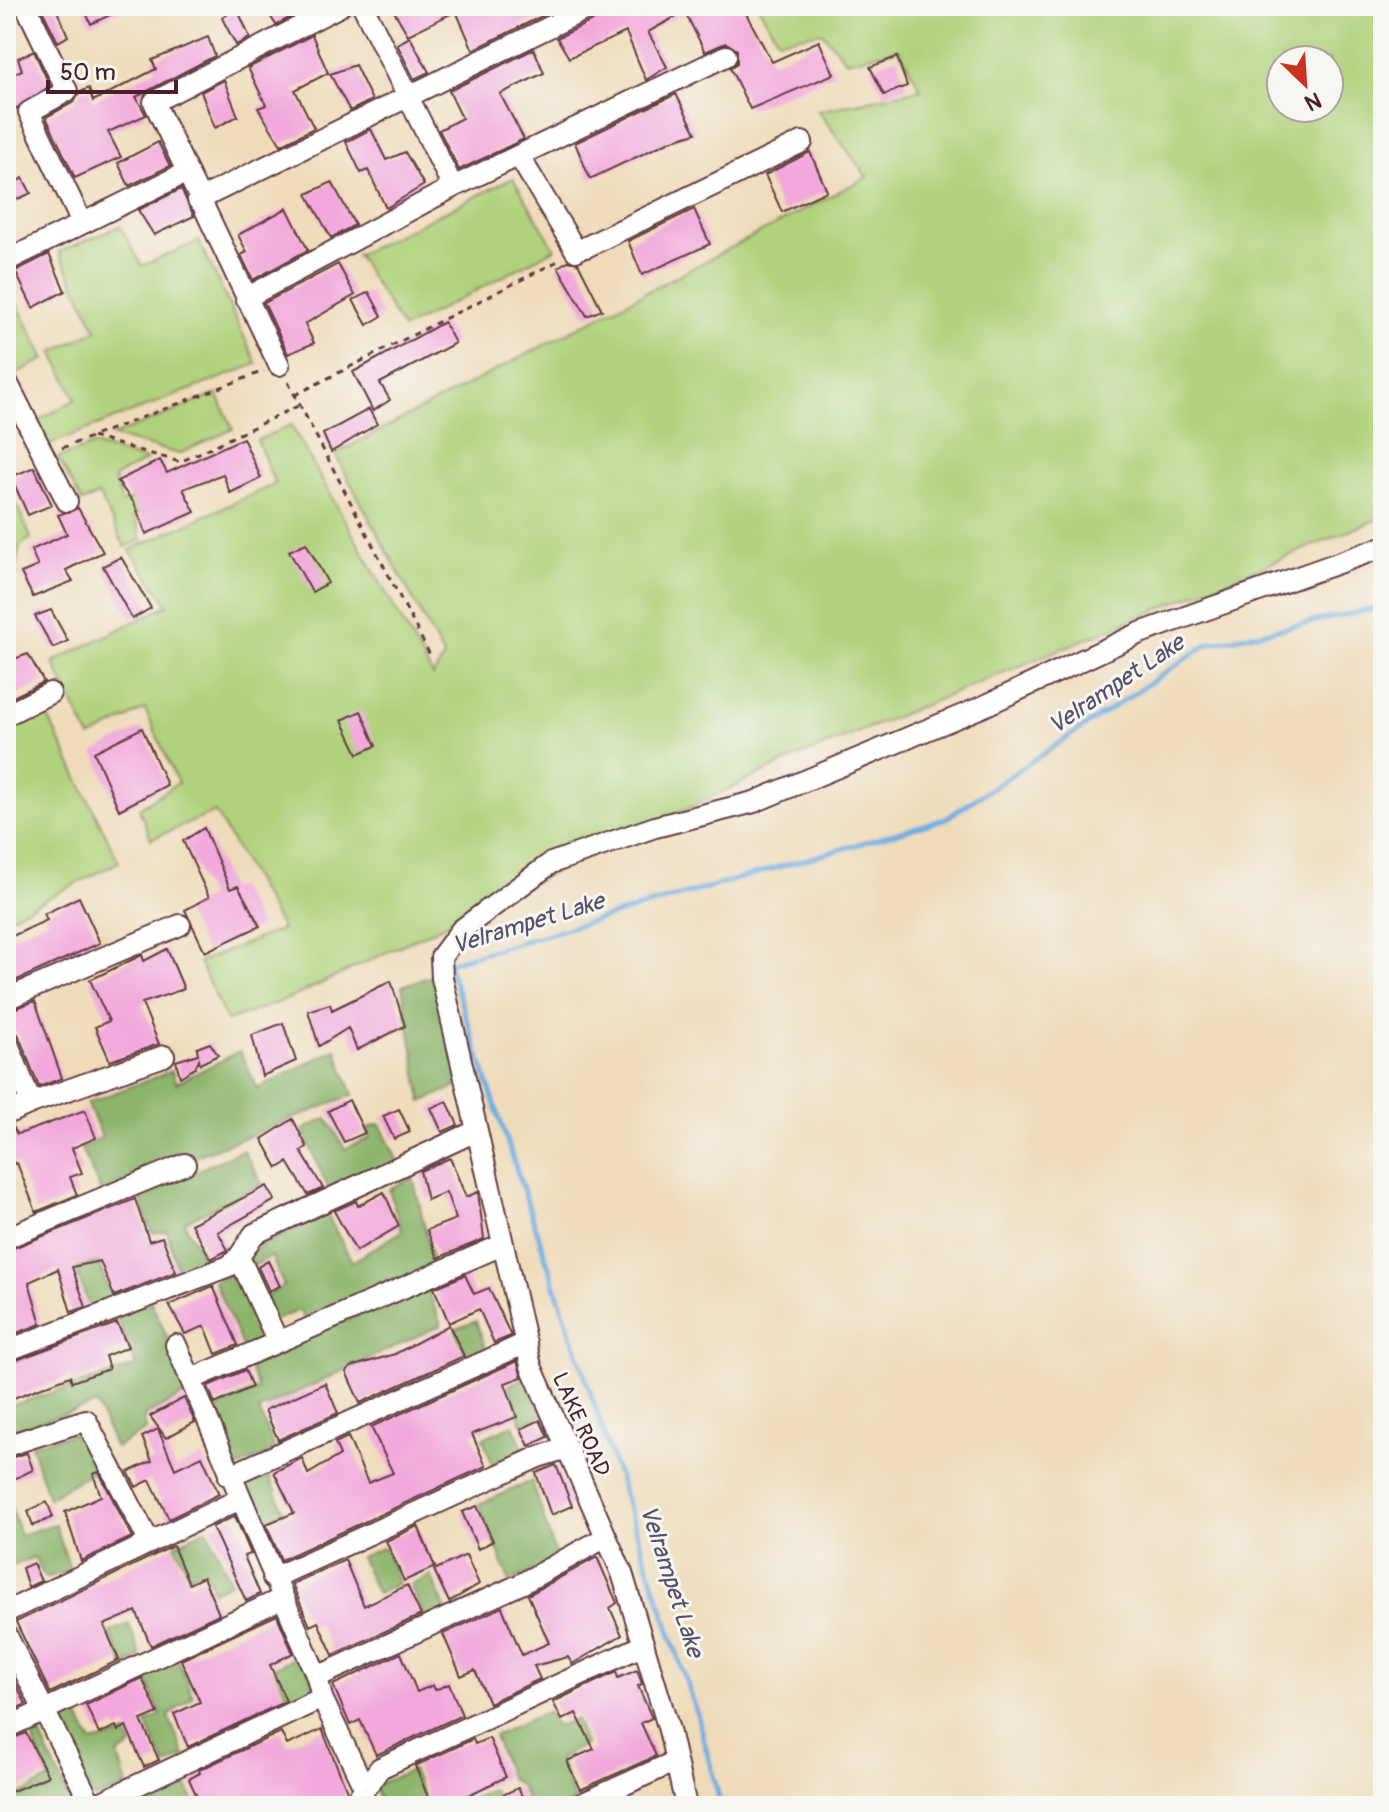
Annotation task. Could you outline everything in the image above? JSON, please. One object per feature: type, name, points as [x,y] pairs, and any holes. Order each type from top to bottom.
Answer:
[{"type":"street","points":[[26,6],[67,91],[29,112],[82,223]]},
{"type":"street","points":[[279,365],[185,173],[154,102],[340,6]]},
{"type":"street","points":[[363,6],[453,187]]},
{"type":"street","points":[[198,200],[592,6]]},
{"type":"street","points":[[246,298],[453,187],[726,56]]},
{"type":"street","points":[[519,156],[581,249],[802,142]]},
{"type":"street","points":[[6,261],[185,173]]},
{"type":"street","points":[[6,380],[67,501]]},
{"type":"street","name":"LAKE ROAD","points":[[686,1806],[622,1573],[531,1366],[442,978],[441,957],[461,930],[551,863],[655,827],[754,802],[982,707],[1140,633],[1383,547]]},
{"type":"street","points":[[6,715],[50,693]]},
{"type":"street","points":[[6,999],[180,925]]},
{"type":"street","points":[[6,1039],[31,1103]]},
{"type":"street","points":[[6,1114],[164,1056]]},
{"type":"street","points":[[6,1351],[229,1266],[254,1234],[476,1131]]},
{"type":"street","points":[[6,1238],[185,1164]]},
{"type":"street","points":[[192,1379],[502,1245]]},
{"type":"street","points":[[239,1257],[278,1342]]},
{"type":"street","points":[[229,1476],[526,1343]]},
{"type":"street","points":[[176,1345],[229,1476],[317,1677],[356,1801]]},
{"type":"street","points":[[6,1446],[86,1420],[150,1543]]},
{"type":"street","points":[[273,1578],[538,1457],[567,1448]]},
{"type":"street","points":[[6,1612],[240,1499]]},
{"type":"street","points":[[317,1677],[521,1584],[606,1537]]},
{"type":"street","points":[[6,1728],[283,1598]]},
{"type":"street","points":[[6,1634],[92,1806],[322,1698]]},
{"type":"street","points":[[356,1801],[380,1768],[644,1645]]},
{"type":"street","points":[[577,1806],[676,1761]]},
{"type":"path","points":[[295,395],[581,249]]},
{"type":"path","points":[[43,455],[279,365],[430,655]]},
{"type":"path","points":[[91,437],[180,462],[300,405]]},
{"type":"green space","points":[[758,6],[1383,6],[1383,517],[788,761],[293,997],[227,1021],[199,962],[282,929],[215,812],[151,839],[139,808],[178,783],[145,709],[90,738],[53,662],[168,605],[130,550],[275,484],[257,440],[291,425],[433,676],[444,657],[335,454],[867,177],[818,111],[921,89],[899,49],[846,61],[822,32],[778,40]]},
{"type":"green space","points":[[513,178],[555,249],[403,329],[357,255]]},
{"type":"green space","points":[[120,226],[142,266],[199,241],[257,364],[47,445],[36,422],[76,399],[53,352],[97,330],[59,252]]},
{"type":"green space","points":[[6,282],[45,359],[12,376],[6,364]]},
{"type":"green space","points":[[217,394],[233,429],[179,454],[112,436]]},
{"type":"green space","points":[[93,445],[146,460],[114,478],[122,503],[165,486],[167,497],[134,515],[142,540],[125,547],[99,495],[82,502],[58,458]]},
{"type":"green space","points":[[6,480],[31,538],[20,545],[13,585],[6,587]]},
{"type":"green space","points":[[46,713],[119,862],[6,919],[6,798],[17,793],[6,769],[6,732]]},
{"type":"green space","points":[[434,975],[459,1085],[422,1102],[402,986]]},
{"type":"green space","points":[[336,1049],[353,1095],[102,1193],[81,1149],[102,1137],[87,1103],[172,1071],[176,1083],[240,1051],[257,1089]]},
{"type":"green space","points":[[327,1118],[345,1149],[370,1138],[368,1128],[380,1124],[398,1162],[331,1195],[303,1130]]},
{"type":"green space","points":[[243,1150],[262,1184],[184,1222],[207,1266],[180,1279],[167,1231],[152,1233],[140,1196]]},
{"type":"green space","points":[[413,1177],[434,1268],[307,1324],[300,1310],[274,1320],[265,1297],[284,1286],[271,1256],[253,1266],[247,1253],[327,1214],[352,1262],[402,1231],[389,1190]]},
{"type":"green space","points":[[98,1261],[114,1307],[92,1315],[76,1269]]},
{"type":"green space","points":[[241,1269],[273,1339],[245,1353],[214,1281]]},
{"type":"green space","points":[[427,1287],[441,1325],[259,1410],[275,1451],[232,1470],[211,1412],[258,1389],[247,1361]]},
{"type":"green space","points":[[151,1302],[192,1391],[144,1416],[146,1430],[115,1448],[96,1404],[6,1432],[6,1407],[136,1366],[116,1314]]},
{"type":"green space","points":[[476,1321],[488,1355],[470,1364],[455,1329]]},
{"type":"green space","points":[[531,1375],[547,1413],[522,1424],[509,1385]]},
{"type":"green space","points":[[513,1425],[526,1455],[494,1469],[483,1438]]},
{"type":"green space","points":[[79,1433],[98,1468],[48,1498],[31,1444]]},
{"type":"green space","points":[[270,1477],[284,1512],[258,1522],[242,1487]]},
{"type":"green space","points":[[532,1481],[557,1560],[510,1582],[479,1504]]},
{"type":"green space","points":[[6,1491],[20,1535],[55,1524],[70,1570],[45,1578],[34,1557],[6,1569]]},
{"type":"green space","points":[[207,1529],[231,1582],[213,1591],[206,1572],[189,1575],[175,1545]]},
{"type":"green space","points":[[384,1547],[399,1583],[377,1594],[360,1557]]},
{"type":"green space","points":[[431,1576],[447,1613],[427,1622],[410,1585]]},
{"type":"green space","points":[[129,1624],[141,1658],[124,1666],[110,1632]]},
{"type":"green space","points":[[303,1653],[319,1696],[292,1706],[274,1668]]},
{"type":"green space","points":[[177,1658],[193,1697],[168,1716],[185,1756],[166,1766],[146,1723],[161,1715],[144,1674]]},
{"type":"green space","points":[[548,1711],[555,1727],[576,1719],[585,1744],[559,1759],[575,1801],[564,1806],[530,1806],[520,1785],[510,1779],[494,1736]]},
{"type":"green space","points":[[77,1714],[92,1743],[127,1734],[132,1746],[118,1755],[127,1786],[94,1799],[56,1724]]},
{"type":"green space","points":[[40,1734],[72,1806],[6,1806],[6,1802],[50,1779],[32,1737]]},
{"type":"green space","points":[[412,1770],[428,1806],[382,1806],[374,1786]]},
{"type":"green space","points":[[184,1778],[195,1806],[145,1806],[142,1799]]},
{"type":"green space","points":[[493,1789],[499,1806],[464,1806],[462,1803]]},
{"type":"building","points":[[40,6],[55,6],[68,36],[58,42]]},
{"type":"building","points":[[83,6],[129,6],[91,24]]},
{"type":"building","points":[[264,6],[312,6],[276,25]]},
{"type":"building","points":[[391,6],[544,6],[548,13],[473,50],[456,11],[408,35]]},
{"type":"building","points":[[605,6],[695,6],[648,32],[667,67],[646,80],[626,32],[569,58],[557,38],[598,18]]},
{"type":"building","points":[[703,6],[742,6],[772,62],[819,41],[834,74],[750,109],[730,68],[737,63],[737,50],[726,43],[705,52],[686,14]]},
{"type":"building","points":[[237,8],[250,38],[236,45],[222,18]]},
{"type":"building","points":[[312,35],[328,73],[295,90],[314,128],[281,145],[258,108],[266,105],[248,68]]},
{"type":"building","points":[[208,37],[215,56],[136,97],[146,115],[108,132],[121,157],[75,178],[46,117],[74,102],[80,92],[89,88],[93,101],[156,69],[152,60]]},
{"type":"building","points":[[410,37],[429,72],[414,79],[397,44]]},
{"type":"building","points":[[534,49],[544,73],[500,94],[524,139],[459,170],[439,130],[462,118],[449,91]]},
{"type":"building","points":[[34,51],[50,86],[12,111],[6,98],[6,77],[22,70],[18,58]]},
{"type":"building","points":[[897,57],[907,86],[884,95],[870,67]]},
{"type":"building","points":[[355,65],[372,100],[350,111],[330,74]]},
{"type":"building","points":[[224,80],[238,116],[215,128],[201,92]]},
{"type":"building","points":[[676,94],[696,133],[670,141],[590,179],[575,143]]},
{"type":"building","points":[[371,129],[386,160],[405,152],[424,185],[386,208],[368,170],[361,173],[346,142]]},
{"type":"building","points":[[158,142],[170,166],[129,186],[118,163]]},
{"type":"building","points":[[810,152],[827,191],[782,212],[765,175]]},
{"type":"building","points":[[23,178],[31,193],[6,205],[6,187]]},
{"type":"building","points":[[332,182],[355,225],[331,238],[307,194]]},
{"type":"building","points":[[181,189],[194,216],[154,235],[138,210]]},
{"type":"building","points":[[287,208],[308,250],[253,280],[241,255],[247,252],[238,235]]},
{"type":"building","points":[[694,209],[710,244],[642,275],[628,241]]},
{"type":"building","points":[[49,254],[65,291],[33,308],[15,271]]},
{"type":"building","points":[[568,261],[578,263],[602,310],[587,316],[558,267]]},
{"type":"building","points":[[338,264],[355,295],[305,324],[314,343],[288,354],[264,303]]},
{"type":"building","points":[[369,292],[382,316],[367,325],[353,300]]},
{"type":"building","points":[[444,322],[455,343],[380,383],[390,400],[373,411],[353,372]]},
{"type":"building","points":[[369,409],[377,424],[331,452],[323,434]]},
{"type":"building","points":[[243,438],[261,478],[230,493],[223,474],[183,489],[195,512],[146,534],[134,503],[117,481],[160,460],[167,473]]},
{"type":"building","points":[[34,467],[52,505],[28,515],[11,477]]},
{"type":"building","points":[[78,508],[103,552],[66,570],[73,581],[33,597],[21,573],[38,566],[31,550],[67,534],[58,515]]},
{"type":"building","points":[[306,543],[328,583],[312,592],[289,551]]},
{"type":"building","points":[[121,557],[151,608],[132,619],[103,566]]},
{"type":"building","points":[[51,610],[68,641],[53,648],[35,616]]},
{"type":"building","points":[[28,654],[44,682],[9,699],[6,670],[14,666],[11,660]]},
{"type":"building","points":[[361,711],[376,746],[358,754],[342,720]]},
{"type":"building","points":[[142,728],[167,785],[119,810],[94,752]]},
{"type":"building","points":[[204,828],[230,889],[238,886],[260,926],[205,952],[185,910],[209,897],[183,841]]},
{"type":"building","points":[[79,897],[100,943],[6,985],[6,939],[47,920],[44,914]]},
{"type":"building","points":[[167,949],[184,989],[142,1003],[159,1044],[110,1061],[95,1027],[109,1021],[90,980],[142,955],[144,961]]},
{"type":"building","points":[[391,981],[405,1026],[357,1050],[348,1028],[319,1046],[308,1011],[330,1004],[332,1010]]},
{"type":"building","points":[[35,1001],[62,1078],[39,1087],[18,1034],[6,1026],[6,1012]]},
{"type":"building","points":[[283,1023],[296,1061],[262,1076],[252,1035]]},
{"type":"building","points":[[210,1043],[218,1055],[200,1064],[199,1059],[195,1068],[180,1077],[176,1061],[198,1054],[197,1048]]},
{"type":"building","points":[[349,1100],[365,1133],[344,1142],[328,1111]]},
{"type":"building","points":[[447,1101],[458,1125],[442,1132],[431,1108]]},
{"type":"building","points":[[399,1109],[410,1132],[394,1139],[383,1116]]},
{"type":"building","points":[[85,1110],[96,1138],[72,1148],[82,1173],[70,1177],[77,1195],[36,1212],[17,1163],[14,1164],[6,1146],[6,1127],[12,1125],[17,1134]]},
{"type":"building","points":[[293,1119],[307,1147],[301,1151],[323,1188],[308,1195],[288,1162],[278,1168],[262,1139]]},
{"type":"building","points":[[450,1158],[466,1197],[478,1192],[484,1239],[438,1258],[427,1230],[456,1219],[446,1192],[427,1200],[420,1171]]},
{"type":"building","points":[[267,1186],[275,1200],[218,1232],[228,1250],[211,1259],[191,1224]]},
{"type":"building","points":[[384,1192],[399,1226],[356,1251],[334,1211],[356,1201],[358,1206]]},
{"type":"building","points":[[135,1199],[149,1241],[162,1237],[176,1272],[114,1296],[100,1261],[72,1267],[86,1307],[71,1312],[58,1269],[29,1282],[41,1324],[6,1337],[6,1251]]},
{"type":"building","points":[[268,1261],[280,1286],[269,1291],[258,1267]]},
{"type":"building","points":[[465,1275],[474,1294],[489,1288],[511,1336],[494,1343],[479,1309],[449,1323],[434,1288]]},
{"type":"building","points":[[213,1286],[238,1345],[216,1354],[205,1326],[185,1334],[169,1305]]},
{"type":"building","points":[[117,1323],[128,1347],[105,1356],[109,1369],[72,1382],[70,1376],[6,1401],[6,1364]]},
{"type":"building","points":[[449,1325],[464,1356],[360,1403],[346,1372],[351,1367],[395,1354]]},
{"type":"building","points":[[517,1361],[522,1377],[505,1383],[517,1417],[472,1434],[486,1466],[281,1560],[266,1524],[294,1513],[274,1472],[302,1458],[308,1474],[340,1455],[335,1443],[348,1437],[368,1483],[393,1473],[371,1427]]},
{"type":"building","points":[[245,1370],[252,1387],[215,1404],[208,1386]]},
{"type":"building","points":[[325,1383],[338,1413],[278,1440],[265,1410]]},
{"type":"building","points":[[184,1398],[195,1422],[166,1438],[150,1416]]},
{"type":"building","points":[[540,1420],[548,1437],[529,1446],[521,1429]]},
{"type":"building","points":[[158,1429],[175,1469],[202,1456],[219,1494],[169,1519],[150,1480],[136,1487],[128,1472],[152,1461],[142,1437]]},
{"type":"building","points":[[27,1453],[33,1470],[14,1479],[6,1459]]},
{"type":"building","points":[[556,1465],[572,1506],[551,1515],[536,1473]]},
{"type":"building","points":[[99,1472],[132,1537],[81,1561],[65,1512],[101,1496],[93,1474]]},
{"type":"building","points":[[47,1502],[53,1517],[33,1526],[28,1511]]},
{"type":"building","points":[[477,1506],[493,1541],[478,1549],[462,1512]]},
{"type":"building","points":[[235,1516],[251,1554],[244,1556],[260,1594],[246,1601],[212,1527]]},
{"type":"building","points":[[418,1526],[435,1567],[404,1581],[386,1541]]},
{"type":"building","points":[[173,1546],[189,1584],[203,1577],[219,1614],[151,1646],[136,1611],[104,1625],[119,1660],[50,1693],[16,1622]]},
{"type":"building","points":[[466,1555],[479,1584],[449,1602],[434,1570]]},
{"type":"building","points":[[597,1557],[617,1603],[610,1608],[622,1635],[572,1664],[568,1657],[534,1666],[540,1679],[489,1703],[475,1670],[461,1676],[443,1634],[502,1607],[522,1655],[549,1643],[528,1595]]},
{"type":"building","points":[[345,1560],[364,1606],[407,1585],[421,1615],[333,1655],[318,1622],[310,1626],[292,1584]]},
{"type":"building","points":[[33,1563],[41,1581],[28,1587],[22,1568]]},
{"type":"building","points":[[277,1615],[293,1653],[270,1665],[286,1701],[188,1747],[174,1714],[200,1702],[181,1660]]},
{"type":"building","points":[[401,1653],[417,1692],[433,1685],[435,1690],[449,1684],[462,1715],[376,1755],[360,1720],[350,1725],[333,1685]]},
{"type":"building","points":[[637,1670],[642,1684],[638,1686],[652,1718],[641,1723],[656,1756],[580,1790],[567,1761],[594,1749],[576,1713],[562,1720],[553,1702],[616,1672],[618,1678]]},
{"type":"building","points":[[11,1674],[26,1704],[6,1714],[6,1677]]},
{"type":"building","points":[[142,1678],[158,1713],[141,1720],[159,1760],[144,1767],[126,1726],[118,1731],[116,1726],[99,1734],[86,1705]]},
{"type":"building","points":[[322,1729],[347,1791],[339,1806],[201,1806],[189,1779],[200,1773],[199,1770],[281,1732],[287,1745]]},
{"type":"building","points":[[26,1733],[48,1776],[6,1794],[6,1741]]},
{"type":"building","points":[[489,1738],[506,1777],[458,1800],[461,1806],[432,1806],[415,1766],[473,1739],[475,1744]]},
{"type":"building","points":[[518,1788],[527,1806],[504,1806],[500,1796]]},
{"type":"waterway","name":"Velrampet Lake","points":[[721,1806],[697,1714],[448,963],[945,819],[1208,644],[1383,607]]},
{"type":"waterway","name":"Velrampet Lake","points":[[1383,785],[1383,792]]}]
